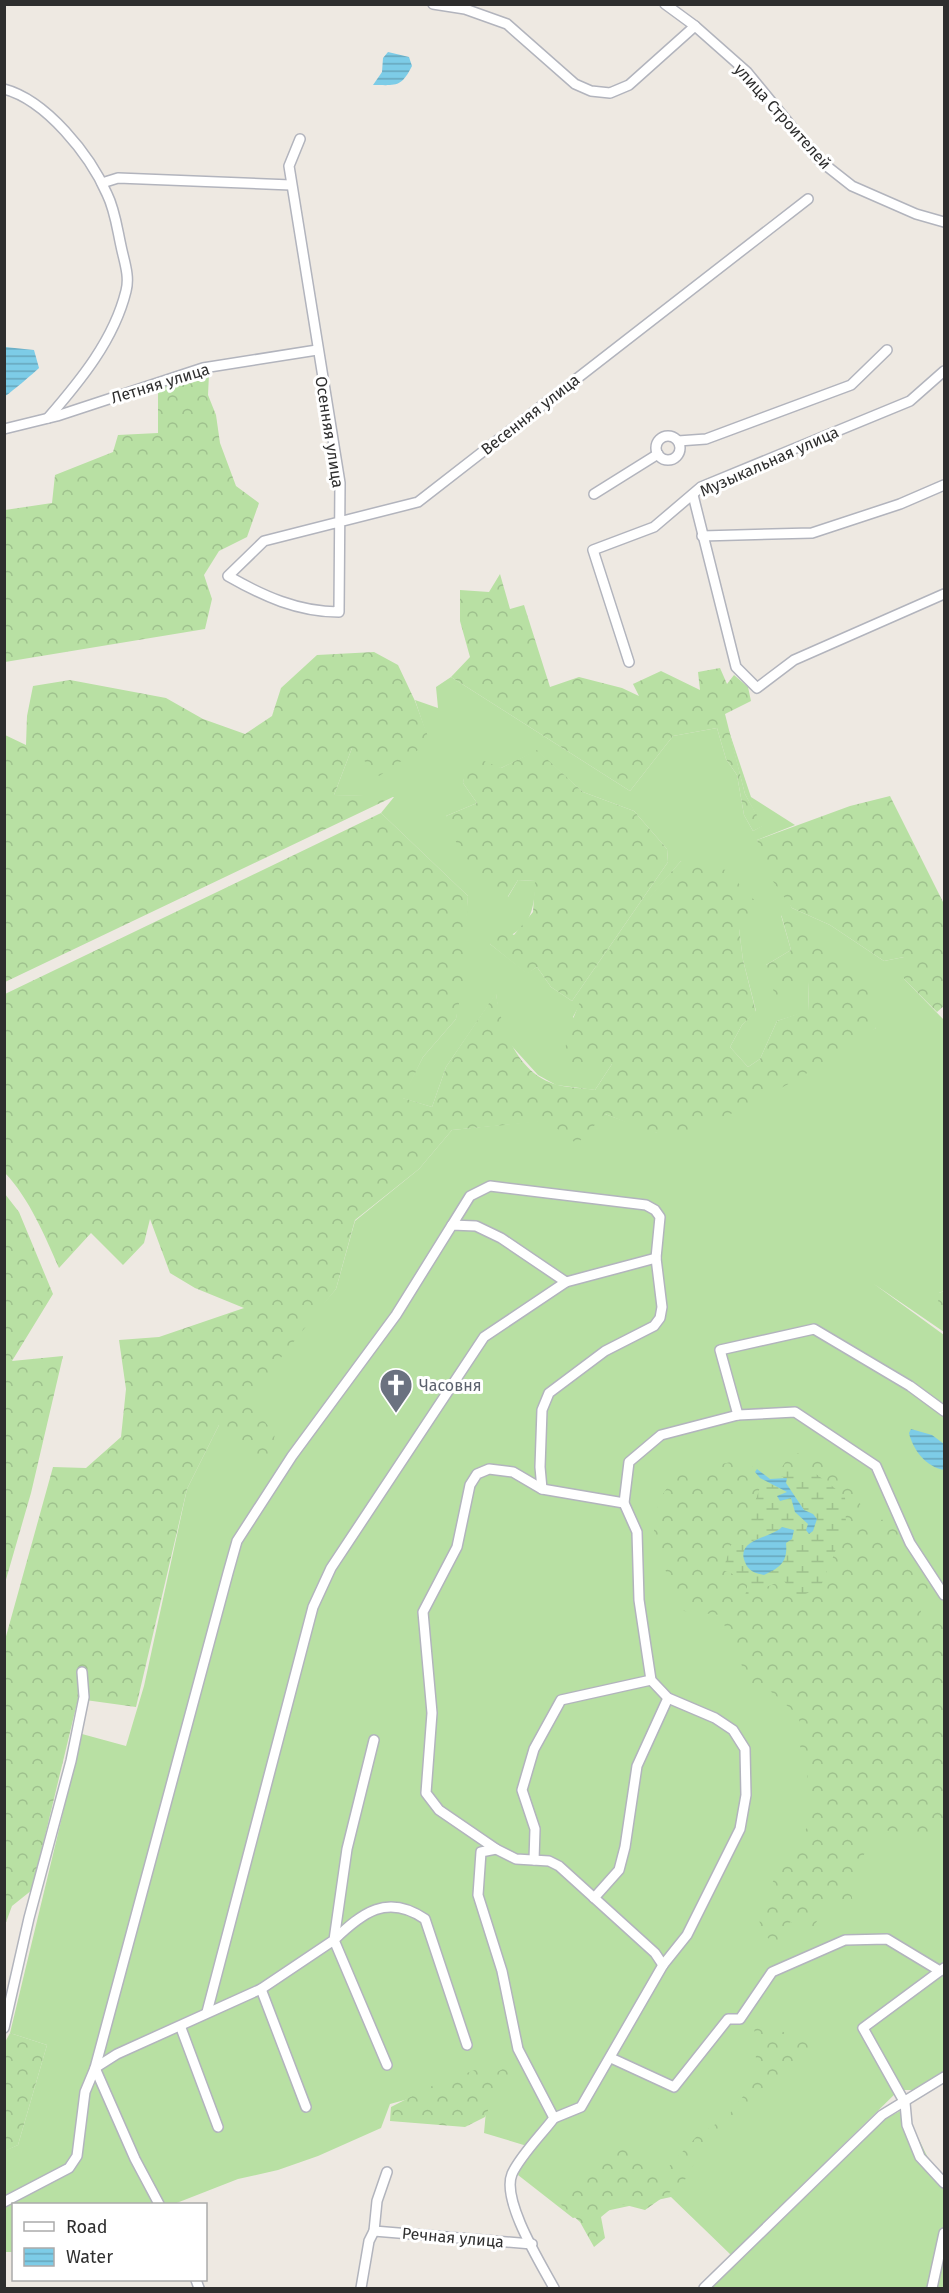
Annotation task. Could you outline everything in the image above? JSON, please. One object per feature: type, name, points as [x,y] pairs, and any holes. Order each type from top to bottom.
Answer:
[{"type":"street","points":[[433,4],[465,9],[507,24],[575,84],[591,92],[610,93],[629,85],[695,26]]},
{"type":"street","name":"улица Строителей","points":[[665,4],[695,26],[747,72],[819,160],[852,186],[916,214],[945,222]]},
{"type":"street","points":[[4,89],[30,99],[62,129],[102,183],[114,210],[128,280],[126,293],[113,327],[85,374],[48,418]]},
{"type":"street","name":"Осенняя улица","points":[[228,576],[264,596],[316,612],[339,612],[340,483],[289,166],[300,139]]},
{"type":"street","points":[[102,183],[118,178],[291,185]]},
{"type":"street","name":"Весенняя улица","points":[[228,576],[264,541],[418,502],[808,199]]},
{"type":"street","name":"Летняя улица","points":[[4,429],[48,418],[202,368],[318,350]]},
{"type":"street","points":[[678,441],[706,439],[851,385],[887,350]]},
{"type":"street","name":"Музыкальная улица","points":[[629,662],[593,550],[654,527],[701,487],[910,401],[945,371]]},
{"type":"street","points":[[672,436],[681,448],[675,459],[663,460],[657,454],[656,446],[660,439],[672,436]]},
{"type":"street","points":[[594,494],[657,454]]},
{"type":"street","points":[[702,536],[812,533],[900,504],[945,485]]},
{"type":"street","points":[[693,495],[736,668],[757,688],[794,660],[945,594]]},
{"type":"street","points":[[4,2202],[69,2168],[76,2156],[86,2092],[95,2068],[237,1541],[292,1456],[396,1315],[470,1196],[490,1186],[646,1205],[655,1210],[660,1217],[656,1258],[662,1308],[654,1326],[605,1351],[549,1393],[542,1410],[540,1467],[542,1489]]},
{"type":"street","points":[[452,1225],[476,1226],[501,1238],[566,1282]]},
{"type":"street","points":[[207,2012],[313,1607],[331,1568],[484,1337],[566,1282],[656,1258]]},
{"type":"street","points":[[738,1414],[720,1350],[814,1329],[910,1386],[945,1412]]},
{"type":"street","points":[[554,2289],[531,2244],[509,2188],[512,2173],[554,2118],[581,2107],[663,1965],[687,1935],[740,1829],[746,1795],[745,1749],[733,1730],[715,1718],[668,1698],[651,1680],[639,1600],[637,1532],[624,1503],[629,1462],[661,1435],[738,1414],[795,1412],[876,1466],[910,1543],[945,1595]]},
{"type":"street","points":[[624,1503],[542,1489],[513,1472],[489,1468],[477,1474],[470,1485],[457,1548],[423,1612],[432,1713],[426,1793],[439,1810],[496,1849],[516,1859],[549,1861],[559,1866],[655,1953],[663,1965]]},
{"type":"street","points":[[4,2028],[29,1918],[71,1761],[84,1697],[82,1672]]},
{"type":"street","points":[[534,1860],[535,1829],[522,1790],[534,1749],[561,1700],[651,1680]]},
{"type":"street","points":[[594,1898],[619,1870],[626,1846],[637,1766],[668,1698]]},
{"type":"street","points":[[374,1740],[347,1849],[333,1940],[387,2065]]},
{"type":"street","points":[[496,1849],[481,1852],[478,1895],[502,1971],[518,2049],[554,2118]]},
{"type":"street","points":[[95,2068],[117,2054],[181,2028],[207,2012],[261,1989],[333,1940],[356,1919],[374,1908],[396,1907],[415,1912],[425,1919],[467,2045]]},
{"type":"street","points":[[611,2058],[668,2087],[674,2087],[728,2019],[740,2019],[772,1972],[844,1940],[888,1939],[942,1969],[863,2028],[905,2103],[906,2125],[920,2157],[945,2183]]},
{"type":"street","points":[[261,1989],[306,2107]]},
{"type":"street","points":[[181,2028],[218,2127]]},
{"type":"street","points":[[95,2068],[135,2159],[158,2203]]},
{"type":"street","points":[[704,2289],[882,2115],[945,2077]]},
{"type":"street","points":[[361,2289],[369,2241],[374,2231],[377,2201],[387,2172]]},
{"type":"street","name":"Речная улица","points":[[374,2231],[531,2244]]},
{"type":"street","points":[[932,2289],[945,2233]]},
{"type":"green space","points":[[209,374],[208,395],[216,415],[220,443],[236,486],[259,503],[247,537],[219,551],[204,575],[212,599],[205,629],[5,662],[5,510],[52,503],[55,475],[113,452],[118,435],[158,433],[158,389]]},
{"type":"green space","points":[[500,574],[510,609],[524,605],[550,687],[579,677],[622,688],[639,696],[633,684],[661,671],[700,690],[698,672],[720,668],[727,684],[734,675],[748,687],[751,701],[725,714],[745,794],[763,826],[753,831],[744,815],[737,775],[726,759],[717,728],[673,736],[630,791],[451,677],[470,657],[460,621],[460,590],[489,592]]},
{"type":"green space","points":[[374,652],[398,665],[415,701],[430,742],[379,776],[352,748],[334,795],[395,796],[5,982],[5,735],[26,745],[27,716],[33,686],[70,680],[166,698],[203,719],[245,734],[272,716],[281,688],[317,655]]},
{"type":"green space","points":[[451,677],[630,791],[673,736],[717,728],[726,759],[737,775],[744,815],[753,831],[762,826],[745,794],[728,728],[751,797],[795,825],[757,840],[792,908],[830,925],[884,961],[904,957],[904,979],[944,1020],[944,1291],[939,1293],[944,1332],[874,1284],[944,1335],[944,2073],[916,2090],[899,2090],[731,2255],[671,2197],[573,2218],[518,2175],[527,2146],[484,2133],[489,2077],[390,2104],[381,2128],[318,2156],[278,2170],[238,2179],[177,2203],[12,2203],[12,2252],[5,2252],[4,2151],[18,2145],[47,2045],[10,2033],[82,1734],[126,1746],[144,1686],[187,1489],[219,1425],[336,1289],[355,1221],[419,1169],[452,1130],[605,1114],[658,1133],[876,1028],[781,915],[791,950],[766,965],[808,982],[809,1011],[777,1021],[760,1059],[748,1067],[730,1047],[742,1025],[756,1011],[743,960],[739,929],[681,861],[622,936],[596,975],[573,1017],[612,1064],[595,1090],[556,1085],[538,1075],[509,1043],[499,1016],[496,994],[446,1067],[432,1107],[402,1098],[423,1057],[456,1019],[468,896],[381,813],[394,797],[334,795],[352,748],[429,742],[415,700],[438,708],[436,687]],"holes":[[[537,751],[583,792],[634,811],[667,849],[668,862],[572,1001],[551,987],[537,967],[527,973],[490,944],[513,934],[526,922],[533,905],[536,881],[518,880],[508,897],[446,816],[477,803],[463,783],[467,765],[501,768]]]},
{"type":"green space","points":[[537,750],[583,792],[634,811],[667,849],[668,862],[572,1001],[551,987],[537,967],[527,974],[490,944],[497,925],[514,935],[533,912],[535,881],[518,880],[507,898],[469,862],[455,840],[446,816],[477,803],[463,783],[467,754],[501,768]]},
{"type":"green space","points":[[890,796],[944,904],[944,1006],[937,1012],[904,979],[904,957],[884,961],[830,925],[792,908],[772,880],[757,840],[850,806]]},
{"type":"green space","points":[[381,813],[468,896],[463,982],[456,1019],[423,1057],[403,1098],[432,1107],[446,1067],[496,993],[507,1035],[522,1061],[532,1071],[544,1080],[558,1085],[595,1090],[612,1064],[564,1066],[567,1040],[576,1012],[589,984],[624,929],[681,861],[726,870],[759,905],[739,929],[743,960],[756,1012],[742,1025],[730,1047],[748,1067],[760,1059],[777,1021],[809,1010],[808,982],[775,996],[766,965],[791,950],[781,914],[815,933],[864,975],[876,1028],[832,1058],[769,1095],[705,1124],[678,1132],[657,1133],[605,1114],[577,1144],[547,1121],[452,1130],[419,1169],[355,1220],[336,1289],[247,1400],[275,1434],[269,1464],[219,1425],[187,1489],[136,1707],[78,1699],[32,1890],[12,1906],[5,1925],[5,1640],[53,1467],[86,1468],[121,1437],[126,1389],[119,1340],[159,1337],[244,1308],[195,1288],[170,1273],[150,1219],[144,1243],[123,1265],[91,1233],[59,1268],[29,1206],[5,1173],[5,994]]},
{"type":"green space","points":[[5,1194],[19,1212],[53,1294],[12,1361],[63,1356],[31,1493],[5,1583]]},
{"type":"green space","points":[[944,1291],[944,1332],[937,1312],[939,1293]]},
{"type":"green space","points":[[797,1453],[835,1462],[857,1496],[868,1523],[902,1515],[908,1534],[892,1548],[901,1559],[914,1551],[932,1564],[938,1578],[920,1601],[922,1625],[939,1602],[944,1603],[944,1838],[875,1829],[850,1887],[858,1929],[833,1901],[823,1910],[812,1930],[790,1922],[778,1945],[761,1933],[758,1908],[794,1844],[810,1824],[807,1773],[801,1764],[799,1716],[769,1690],[746,1686],[742,1666],[720,1615],[684,1611],[673,1590],[653,1537],[659,1500],[677,1473],[746,1459],[763,1480],[747,1523],[756,1533],[744,1537],[744,1575],[748,1584],[745,1595],[783,1580],[820,1588],[846,1525],[816,1474],[782,1467],[788,1458]]},
{"type":"green space","points":[[782,1467],[816,1474],[845,1496],[846,1525],[820,1588],[798,1597],[783,1580],[745,1596],[748,1584],[744,1575],[735,1575],[723,1570],[731,1545],[755,1533],[747,1523],[763,1480],[788,1492],[777,1495],[791,1498],[801,1519],[807,1522],[806,1527],[813,1531],[817,1519],[813,1514],[804,1510],[783,1477],[766,1477]],"holes":[[[777,1532],[786,1543],[787,1553],[750,1542]]]},
{"type":"green space","points":[[754,2023],[826,2045],[798,2070],[710,2136],[683,2183],[645,2210],[618,2203],[601,2217],[605,2238],[594,2247],[580,2222],[558,2202],[606,2154],[618,2148],[636,2153],[663,2173],[696,2137],[728,2116],[757,2078]]},
{"type":"green space","points":[[10,2033],[47,2045],[18,2145],[5,2151],[4,2044]]},
{"type":"green space","points":[[522,2059],[527,2074],[496,2093],[485,2117],[465,2127],[390,2121],[391,2107],[432,2086],[475,2070],[497,2072]]},
{"type":"green space","points":[[904,2109],[929,2160],[944,2177],[944,2288],[710,2288],[885,2119]]},
{"type":"water","points":[[388,52],[409,57],[412,66],[397,84],[373,85],[382,72],[383,58]]},
{"type":"water","points":[[5,347],[34,350],[39,368],[5,396]]},
{"type":"water","points":[[911,1429],[932,1435],[944,1444],[944,1470],[921,1457],[911,1439],[909,1433]]},
{"type":"water","points":[[757,1469],[770,1479],[787,1478],[786,1483],[804,1510],[813,1514],[817,1519],[813,1531],[809,1534],[806,1530],[808,1524],[795,1512],[791,1498],[780,1501],[777,1496],[787,1492],[760,1478],[755,1472]]},
{"type":"water","points":[[782,1527],[794,1530],[792,1539],[786,1543],[786,1555],[782,1564],[764,1575],[750,1570],[743,1554],[745,1548]]},
{"type":"place","name":"Часовня","points":[[396,1414]]}]
